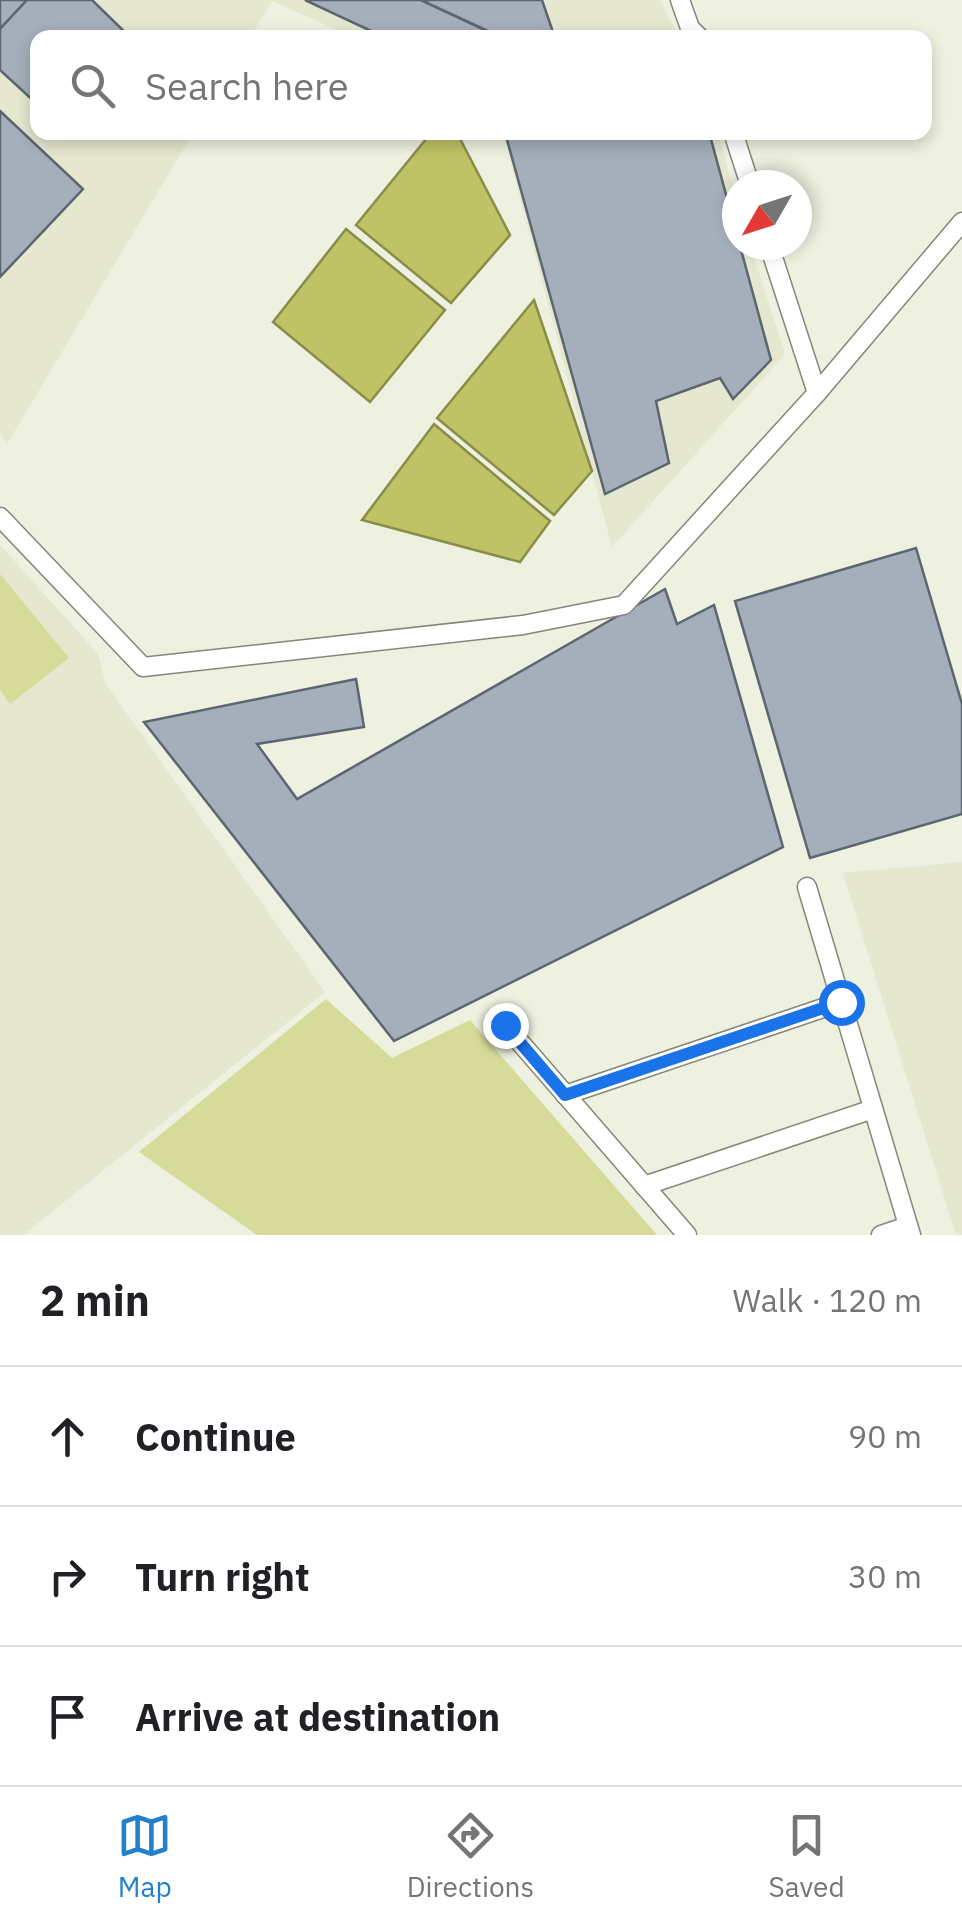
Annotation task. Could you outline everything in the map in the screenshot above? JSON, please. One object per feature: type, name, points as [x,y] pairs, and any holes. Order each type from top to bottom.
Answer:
[{"type":"street","points":[[680,0],[692,30]]},
{"type":"street","points":[[736,140],[745,170]]},
{"type":"street","points":[[0,517],[143,667],[523,624],[624,604],[817,394],[962,222]]},
{"type":"street","points":[[775,260],[817,394]]},
{"type":"street","points":[[807,887],[909,1230],[881,1235]]},
{"type":"street","points":[[565,1095],[841,1002]]},
{"type":"street","points":[[505,1025],[687,1235]]},
{"type":"street","points":[[644,1186],[873,1109]]},
{"type":"shaded area","points":[[0,0],[660,0],[675,30],[337,30],[272,1],[254,30],[30,30],[30,140],[189,140],[7,444],[0,434]]},
{"type":"shaded area","points":[[425,140],[461,140],[510,235],[451,303],[356,225]]},
{"type":"shaded area","points":[[505,140],[720,140],[728,170],[722,170],[722,260],[755,260],[785,354],[612,547]]},
{"type":"shaded area","points":[[346,229],[445,310],[370,402],[273,322]]},
{"type":"shaded area","points":[[534,300],[592,471],[554,515],[437,418]]},
{"type":"shaded area","points":[[434,424],[550,521],[520,562],[362,520]]},
{"type":"shaded area","points":[[0,545],[98,654],[105,683],[325,992],[23,1235],[0,1235]]},
{"type":"shaded area","points":[[0,574],[69,658],[10,704],[0,690]]},
{"type":"shaded area","points":[[962,862],[962,1235],[956,1235],[843,873]]},
{"type":"shaded area","points":[[326,999],[392,1058],[470,1020],[657,1235],[257,1235],[139,1152]]},
{"type":"building","points":[[0,0],[27,0],[0,29]]},
{"type":"building","points":[[27,0],[92,0],[123,30],[30,30],[30,98],[0,70],[0,29]]},
{"type":"building","points":[[305,0],[421,0],[485,30],[369,30]]},
{"type":"building","points":[[421,0],[542,0],[552,30],[486,30]]},
{"type":"building","points":[[0,111],[83,189],[0,277]]},
{"type":"building","points":[[507,140],[711,140],[722,180],[722,260],[744,260],[771,360],[733,399],[720,378],[656,401],[669,463],[605,494]]},
{"type":"building","points":[[916,548],[962,704],[962,814],[810,858],[735,601]]},
{"type":"building","points":[[665,589],[677,624],[714,605],[783,847],[394,1041],[144,722],[356,679],[364,727],[257,744],[297,799]]},
{"type":"route","points":[[505,1025],[565,1095],[841,1002]]}]
